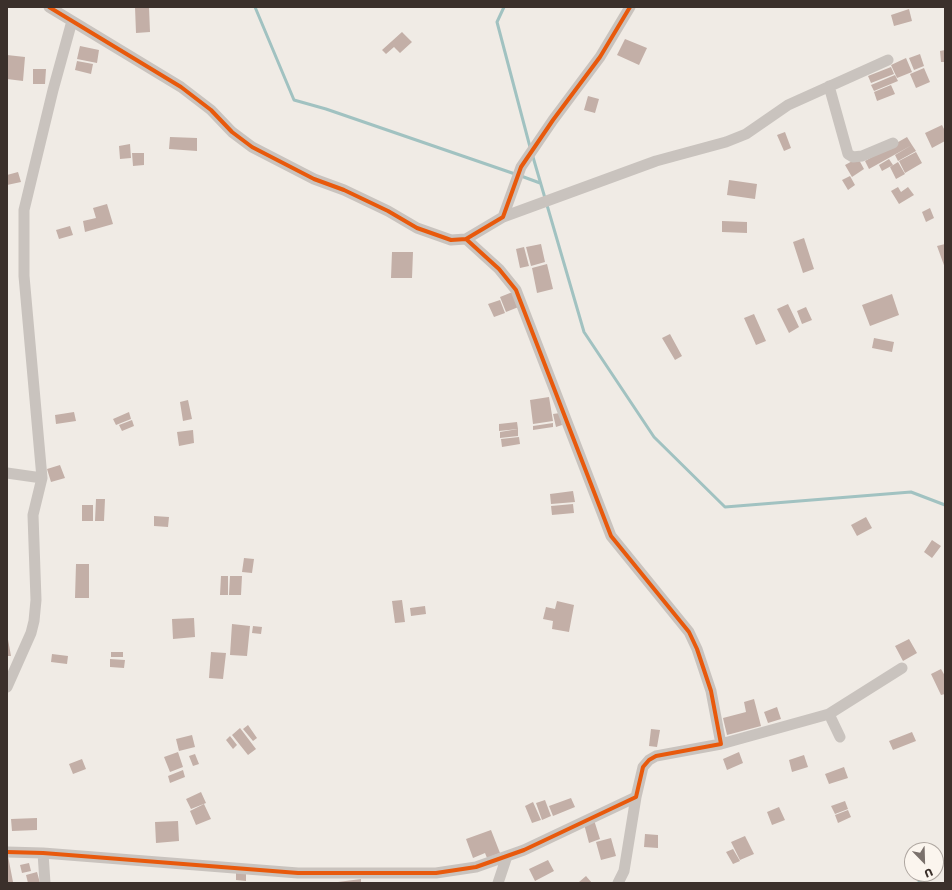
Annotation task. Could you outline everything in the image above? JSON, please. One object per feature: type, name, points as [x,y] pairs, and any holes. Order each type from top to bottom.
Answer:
[{"type":"street","points":[[49,7],[181,87],[211,110],[232,132],[252,147],[314,179],[344,190],[388,211],[417,228],[451,240],[466,238],[503,217],[656,161],[726,142],[746,134],[788,105],[888,60]]},
{"type":"street","points":[[503,217],[517,177],[531,153],[600,57],[630,7]]},
{"type":"street","points":[[7,687],[31,633],[35,615],[33,515],[42,478],[24,276],[24,210],[53,90],[72,21]]},
{"type":"street","points":[[829,86],[848,154],[854,157],[862,156],[893,143]]},
{"type":"street","points":[[466,238],[499,269],[516,290],[611,536],[689,632],[702,662],[711,691],[721,744]]},
{"type":"street","points":[[7,473],[42,478]]},
{"type":"street","points":[[618,883],[624,871],[636,797],[643,767],[649,760],[656,756],[721,744],[829,714],[902,668]]},
{"type":"street","points":[[829,714],[840,737]]},
{"type":"street","points":[[7,852],[43,853],[298,873],[384,878],[469,868],[507,856],[524,850],[636,797]]},
{"type":"street","points":[[43,853],[45,883]]},
{"type":"street","points":[[498,883],[507,856]]},
{"type":"building","points":[[135,7],[149,7],[150,32],[136,33]]},
{"type":"building","points":[[909,9],[912,21],[894,26],[891,15]]},
{"type":"building","points":[[402,32],[412,42],[400,53],[394,47],[386,54],[382,50]]},
{"type":"building","points":[[625,39],[647,48],[639,65],[617,55]]},
{"type":"building","points":[[80,46],[99,50],[97,63],[77,59]]},
{"type":"building","points":[[945,50],[945,62],[941,62],[940,51]]},
{"type":"building","points":[[920,54],[924,66],[914,70],[909,58]]},
{"type":"building","points":[[7,55],[25,57],[23,81],[7,79]]},
{"type":"building","points":[[906,58],[912,72],[897,78],[891,65]]},
{"type":"building","points":[[77,61],[93,64],[91,74],[75,70]]},
{"type":"building","points":[[891,67],[894,74],[871,83],[868,76]]},
{"type":"building","points":[[924,68],[930,82],[916,88],[910,74]]},
{"type":"building","points":[[33,69],[46,69],[45,84],[33,84]]},
{"type":"building","points":[[895,75],[898,81],[874,91],[871,85]]},
{"type":"building","points":[[891,85],[895,94],[877,101],[874,92]]},
{"type":"building","points":[[588,96],[599,99],[595,113],[584,110]]},
{"type":"building","points":[[942,125],[945,131],[945,141],[932,148],[925,133]]},
{"type":"building","points":[[785,132],[791,148],[784,151],[777,135]]},
{"type":"building","points":[[170,137],[197,138],[197,151],[169,149]]},
{"type":"building","points":[[907,137],[912,145],[869,169],[865,161]]},
{"type":"building","points":[[130,144],[131,158],[120,159],[119,146]]},
{"type":"building","points":[[912,145],[916,151],[898,161],[895,155]]},
{"type":"building","points":[[916,152],[922,163],[905,173],[899,161]]},
{"type":"building","points":[[132,153],[144,153],[144,165],[133,166]]},
{"type":"building","points":[[858,158],[864,169],[852,177],[845,165]]},
{"type":"building","points":[[889,159],[893,165],[882,171],[879,165]]},
{"type":"building","points":[[898,162],[905,174],[896,179],[890,167]]},
{"type":"building","points":[[18,172],[21,182],[7,185],[7,175]]},
{"type":"building","points":[[850,176],[855,185],[848,190],[842,180]]},
{"type":"building","points":[[729,180],[757,184],[755,199],[727,195]]},
{"type":"building","points":[[898,187],[901,192],[908,187],[914,195],[899,204],[891,191]]},
{"type":"building","points":[[107,204],[113,224],[85,232],[83,221],[96,218],[93,208]]},
{"type":"building","points":[[930,208],[934,218],[926,222],[922,212]]},
{"type":"building","points":[[722,221],[747,222],[747,233],[722,232]]},
{"type":"building","points":[[70,226],[73,235],[59,239],[56,230]]},
{"type":"building","points":[[804,238],[814,269],[803,273],[793,242]]},
{"type":"building","points":[[541,244],[545,262],[531,266],[526,247]]},
{"type":"building","points":[[945,244],[945,268],[937,246]]},
{"type":"building","points":[[524,247],[529,266],[520,268],[516,249]]},
{"type":"building","points":[[392,252],[413,252],[412,278],[391,278]]},
{"type":"building","points":[[547,264],[553,289],[537,293],[532,268]]},
{"type":"building","points":[[515,291],[521,306],[506,312],[500,297]]},
{"type":"building","points":[[892,294],[899,315],[870,326],[862,305]]},
{"type":"building","points":[[500,300],[505,313],[494,317],[488,304]]},
{"type":"building","points":[[788,304],[799,327],[789,333],[777,309]]},
{"type":"building","points":[[806,307],[812,320],[802,324],[797,311]]},
{"type":"building","points":[[754,314],[766,341],[756,345],[744,318]]},
{"type":"building","points":[[670,334],[682,356],[675,360],[662,338]]},
{"type":"building","points":[[874,338],[894,342],[892,352],[872,348]]},
{"type":"building","points":[[549,397],[553,421],[533,424],[530,400]]},
{"type":"building","points":[[188,400],[192,419],[183,421],[180,402]]},
{"type":"building","points":[[74,412],[76,421],[56,424],[55,415]]},
{"type":"building","points":[[129,412],[131,419],[116,425],[113,419]]},
{"type":"building","points":[[560,413],[562,425],[556,427],[553,414]]},
{"type":"building","points":[[132,420],[134,426],[122,431],[119,425]]},
{"type":"building","points":[[517,422],[518,429],[499,431],[499,424]]},
{"type":"building","points":[[553,423],[553,427],[533,430],[533,426]]},
{"type":"building","points":[[518,429],[518,436],[500,438],[500,432]]},
{"type":"building","points":[[193,430],[194,443],[179,446],[177,432]]},
{"type":"building","points":[[519,437],[520,444],[502,447],[501,439]]},
{"type":"building","points":[[60,465],[65,478],[51,482],[47,469]]},
{"type":"building","points":[[573,491],[575,502],[551,504],[550,494]]},
{"type":"building","points":[[96,499],[105,499],[104,521],[95,521]]},
{"type":"building","points":[[573,504],[574,513],[552,515],[551,506]]},
{"type":"building","points":[[82,505],[93,505],[93,521],[82,521]]},
{"type":"building","points":[[154,516],[169,517],[168,527],[154,526]]},
{"type":"building","points":[[866,517],[872,528],[857,536],[851,525]]},
{"type":"building","points":[[932,540],[941,546],[932,558],[924,552]]},
{"type":"building","points":[[244,558],[254,559],[252,573],[242,572]]},
{"type":"building","points":[[76,564],[89,564],[89,598],[75,598]]},
{"type":"building","points":[[221,576],[228,576],[228,595],[220,595]]},
{"type":"building","points":[[230,576],[242,576],[241,595],[229,595]]},
{"type":"building","points":[[402,600],[405,622],[395,623],[392,601]]},
{"type":"building","points":[[557,601],[574,605],[569,632],[552,629],[553,621],[543,619],[546,607],[555,609]]},
{"type":"building","points":[[425,606],[426,614],[411,616],[410,608]]},
{"type":"building","points":[[194,618],[195,637],[173,639],[172,619]]},
{"type":"building","points":[[232,624],[250,626],[247,656],[230,655]]},
{"type":"building","points":[[253,626],[262,627],[261,634],[252,633]]},
{"type":"building","points":[[7,634],[11,656],[7,656]]},
{"type":"building","points":[[909,639],[917,653],[903,661],[895,646]]},
{"type":"building","points":[[111,652],[123,652],[123,657],[111,657]]},
{"type":"building","points":[[211,652],[226,653],[223,679],[209,678]]},
{"type":"building","points":[[52,654],[68,656],[67,664],[51,662]]},
{"type":"building","points":[[110,659],[125,660],[124,668],[110,667]]},
{"type":"building","points":[[941,669],[945,676],[945,694],[941,695],[931,674]]},
{"type":"building","points":[[754,699],[761,726],[727,735],[723,718],[746,712],[744,702]]},
{"type":"building","points":[[777,707],[781,719],[768,723],[764,712]]},
{"type":"building","points":[[248,725],[257,738],[253,741],[243,729]]},
{"type":"building","points":[[240,728],[256,749],[248,755],[232,735]]},
{"type":"building","points":[[651,729],[660,730],[657,747],[649,746]]},
{"type":"building","points":[[912,732],[916,741],[893,750],[889,741]]},
{"type":"building","points":[[192,735],[195,747],[179,751],[176,739]]},
{"type":"building","points":[[230,736],[237,745],[233,749],[226,740]]},
{"type":"building","points":[[178,752],[183,767],[170,772],[164,757]]},
{"type":"building","points":[[739,752],[743,763],[727,770],[723,759]]},
{"type":"building","points":[[195,754],[199,764],[193,766],[189,756]]},
{"type":"building","points":[[804,755],[808,767],[792,772],[789,760]]},
{"type":"building","points":[[82,759],[86,769],[73,774],[69,764]]},
{"type":"building","points":[[844,767],[848,778],[829,784],[825,774]]},
{"type":"building","points":[[183,770],[185,777],[170,783],[168,776]]},
{"type":"building","points":[[201,792],[206,803],[191,809],[186,799]]},
{"type":"building","points":[[571,798],[575,807],[553,816],[549,806]]},
{"type":"building","points":[[545,800],[551,816],[542,820],[536,803]]},
{"type":"building","points":[[845,801],[848,809],[835,814],[831,806]]},
{"type":"building","points":[[533,802],[541,820],[532,823],[525,806]]},
{"type":"building","points":[[204,804],[211,819],[196,825],[190,811]]},
{"type":"building","points":[[779,807],[785,820],[772,825],[767,812]]},
{"type":"building","points":[[848,810],[851,817],[838,823],[835,815]]},
{"type":"building","points":[[37,818],[37,830],[12,831],[11,819]]},
{"type":"building","points":[[594,820],[600,839],[589,843],[584,824]]},
{"type":"building","points":[[178,821],[179,841],[156,843],[155,822]]},
{"type":"building","points":[[491,830],[500,853],[487,858],[485,853],[473,858],[466,839]]},
{"type":"building","points":[[645,834],[658,835],[658,848],[644,847]]},
{"type":"building","points":[[745,836],[754,854],[740,860],[731,842]]},
{"type":"building","points":[[611,838],[616,856],[601,860],[596,842]]},
{"type":"building","points":[[733,849],[740,861],[733,864],[726,852]]},
{"type":"building","points":[[8,856],[13,882],[7,883]]},
{"type":"building","points":[[548,860],[554,871],[535,881],[529,869]]},
{"type":"building","points":[[29,863],[31,871],[22,873],[20,865]]},
{"type":"building","points":[[37,872],[40,883],[28,883],[26,875]]},
{"type":"building","points":[[236,873],[246,874],[246,881],[236,880]]},
{"type":"building","points":[[586,876],[592,883],[579,882]]},
{"type":"building","points":[[361,879],[361,883],[338,883],[338,882]]},
{"type":"waterway","points":[[255,7],[294,100],[326,109],[515,174]]},
{"type":"waterway","points":[[504,7],[497,22],[530,147]]},
{"type":"waterway","points":[[533,157],[584,332],[654,437],[725,507],[911,492],[945,505]]},
{"type":"waterway","points":[[521,176],[540,183]]},
{"type":"cycle path","points":[[49,7],[181,87],[211,110],[232,132],[252,147],[314,179],[344,190],[388,211],[417,228],[451,240],[466,239],[503,217],[521,167],[553,120],[600,57],[630,7]]},
{"type":"cycle path","points":[[7,852],[43,853],[298,873],[436,873],[476,867],[524,850],[636,797],[643,767],[649,760],[656,756],[721,744],[711,691],[697,649],[689,632],[611,536],[516,290],[499,269],[466,239]]}]
